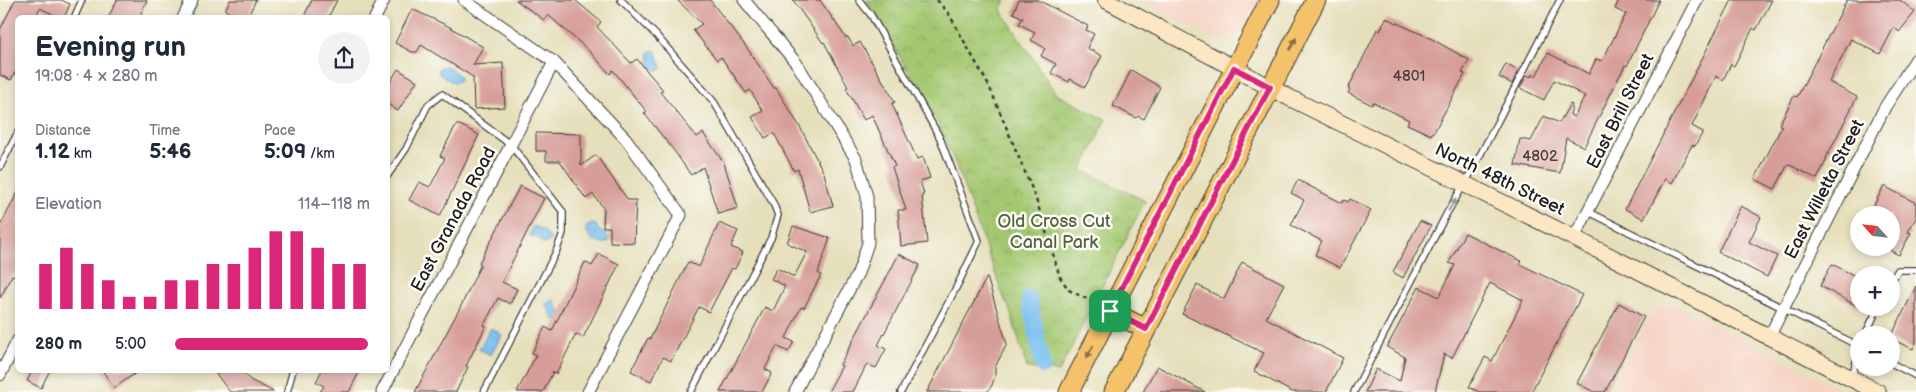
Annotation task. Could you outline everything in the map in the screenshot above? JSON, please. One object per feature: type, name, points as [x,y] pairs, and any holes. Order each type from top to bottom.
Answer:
[{"type":"main road","points":[[1069,392],[1270,0]]},
{"type":"main road","points":[[1114,392],[1316,0]]},
{"type":"main road","points":[[1110,311],[1146,329]]},
{"type":"street","points":[[184,15],[192,0]]},
{"type":"street","points":[[376,15],[384,0]]},
{"type":"street","points":[[464,0],[554,62],[626,139],[681,215],[588,392]]},
{"type":"street","points":[[744,0],[797,64],[856,159],[868,196],[868,243],[858,273],[795,392]]},
{"type":"street","name":"North 48th Street","points":[[1106,0],[1270,87],[1878,392]]},
{"type":"street","name":"East Brill Street","points":[[1574,238],[1697,0]]},
{"type":"street","name":"East Willetta Street","points":[[1769,337],[1885,107],[1916,59]]},
{"type":"street","name":"East Granada Road","points":[[390,370],[554,62]]},
{"type":"street","points":[[0,375],[15,346]]},
{"type":"street","name":"East Granada Road","points":[[382,392],[389,373]]},
{"type":"lane","points":[[75,15],[82,0]]},
{"type":"lane","points":[[620,0],[656,35],[714,102],[773,203],[778,215],[771,238],[691,392]]},
{"type":"lane","points":[[859,0],[871,15],[940,138],[979,241],[900,392]]},
{"type":"lane","points":[[1354,392],[1560,0]]},
{"type":"lane","points":[[390,172],[406,149],[428,105],[442,94],[511,145],[563,212],[562,233],[556,252],[484,392]]},
{"type":"lane","points":[[0,167],[15,138]]},
{"type":"lane","points":[[1588,211],[1850,341]]},
{"type":"lane","points":[[1900,270],[1916,270]]},
{"type":"lane","points":[[1900,368],[1916,376]]},
{"type":"lane","points":[[287,392],[292,373]]},
{"type":"path","points":[[937,0],[949,14],[989,86],[1035,196],[1060,277],[1069,290],[1110,311]]},
{"type":"shaded area","points":[[1142,0],[1258,0],[1241,31],[1219,41]]},
{"type":"shaded area","points":[[1666,300],[1845,392],[1611,392],[1648,319]]},
{"type":"green space","name":"Old Cross Cut Canal Park","points":[[866,0],[1006,0],[1001,10],[1056,94],[1106,120],[1082,170],[1145,201],[1059,372],[1027,368],[1008,304],[1006,303],[956,165],[938,123]]},
{"type":"water","points":[[653,50],[656,52],[662,67],[661,70],[651,67],[649,53]]},
{"type":"water","points":[[445,66],[459,75],[460,80],[454,83],[439,74],[439,68]]},
{"type":"water","points":[[591,224],[596,225],[609,238],[608,242],[603,244],[592,240],[586,231],[587,226]]},
{"type":"water","points":[[534,226],[544,231],[551,240],[544,245],[538,238],[529,235]]},
{"type":"water","points":[[554,300],[562,316],[554,320],[546,304]]},
{"type":"water","points":[[491,328],[502,335],[491,355],[479,349]]},
{"type":"building","points":[[15,0],[61,0],[70,4],[65,15],[54,15],[40,8],[36,15],[15,15],[15,73],[11,80],[0,75],[0,30]]},
{"type":"building","points":[[117,0],[147,0],[140,15],[110,15]]},
{"type":"building","points":[[230,0],[256,0],[248,15],[234,15],[225,10]]},
{"type":"building","points":[[312,0],[337,0],[330,15],[304,15]]},
{"type":"building","points":[[516,0],[575,0],[601,22],[597,27],[631,63],[637,59],[663,90],[660,92],[697,137],[703,133],[724,163],[738,208],[718,214],[703,167],[691,175],[644,113],[647,112],[613,70],[610,74],[587,49],[548,15],[544,20]]},
{"type":"building","points":[[677,0],[710,0],[747,48],[774,88],[776,88],[800,127],[824,173],[833,206],[810,212],[798,169],[794,171],[774,133],[765,138],[752,117],[763,111],[750,90],[746,93],[721,57],[717,60],[693,30],[702,24]]},
{"type":"building","points":[[793,0],[820,0],[853,46],[860,42],[895,102],[892,104],[917,159],[923,157],[930,178],[920,181],[924,194],[922,195],[927,243],[901,246],[898,210],[906,210],[892,167],[895,166],[872,115],[864,120],[824,42]]},
{"type":"building","points":[[1019,0],[1038,0],[1088,26],[1086,30],[1094,34],[1087,48],[1102,56],[1085,87],[1070,79],[1069,82],[1051,73],[1056,64],[1041,56],[1045,48],[1031,40],[1035,32],[1019,24],[1023,18],[1013,13]]},
{"type":"building","points":[[1619,0],[1659,0],[1584,147],[1566,138],[1560,173],[1515,165],[1520,139],[1531,141],[1544,116],[1559,123],[1570,104],[1572,105],[1570,115],[1574,117],[1585,96],[1554,80],[1544,100],[1520,88],[1527,75],[1531,77],[1532,74],[1536,76],[1548,53],[1589,74],[1596,59],[1602,61],[1626,14],[1615,9]]},
{"type":"building","points":[[1732,0],[1772,0],[1756,30],[1753,28],[1734,66],[1731,64],[1723,80],[1716,76],[1692,126],[1703,132],[1695,146],[1692,145],[1672,183],[1665,179],[1644,219],[1625,209]]},
{"type":"building","points":[[1847,0],[1900,0],[1915,12],[1899,32],[1894,27],[1880,54],[1851,39],[1829,82],[1857,97],[1817,179],[1788,164],[1775,189],[1755,179],[1782,126],[1779,125],[1794,96],[1797,97]]},
{"type":"building","points":[[412,9],[448,26],[483,47],[473,65],[503,63],[505,107],[474,109],[473,77],[421,45],[417,52],[412,52],[395,43]]},
{"type":"building","points":[[1386,18],[1432,39],[1469,60],[1462,73],[1465,74],[1431,135],[1407,124],[1409,120],[1373,102],[1372,105],[1348,93],[1350,90],[1348,89],[1377,29],[1380,31]]},
{"type":"building","points":[[1506,64],[1518,71],[1512,84],[1499,77]]},
{"type":"building","points":[[398,69],[417,81],[398,111],[390,105],[390,83]]},
{"type":"building","points":[[1131,70],[1160,87],[1144,119],[1138,116],[1136,118],[1113,106]]},
{"type":"building","points":[[456,125],[460,125],[479,135],[440,216],[409,200],[419,182],[430,187],[445,158],[440,156]]},
{"type":"building","points":[[536,133],[581,134],[581,166],[596,155],[628,200],[636,200],[634,243],[610,242],[610,227],[603,227],[604,209],[593,194],[586,199],[560,161],[546,161],[546,151],[536,151]]},
{"type":"building","points":[[1298,180],[1342,203],[1344,200],[1348,202],[1350,199],[1371,210],[1340,268],[1315,255],[1322,241],[1291,225],[1304,200],[1291,193]]},
{"type":"building","points":[[520,186],[544,198],[502,282],[517,289],[510,304],[498,298],[484,325],[486,326],[466,366],[468,367],[456,392],[415,392],[462,304],[481,264],[479,263]]},
{"type":"building","points":[[1884,186],[1916,203],[1916,218],[1908,232],[1911,233],[1900,253],[1900,206],[1874,206]]},
{"type":"building","points":[[15,198],[15,274],[14,276],[12,275],[0,298],[0,226]]},
{"type":"building","points":[[1741,206],[1761,217],[1749,242],[1777,256],[1767,277],[1718,252]]},
{"type":"building","points":[[1420,221],[1431,226],[1403,278],[1393,272]]},
{"type":"building","points":[[719,223],[738,231],[731,247],[743,252],[735,269],[732,268],[709,312],[699,307],[671,361],[663,357],[651,381],[631,371],[648,338],[650,339],[688,262],[699,267]]},
{"type":"building","points":[[793,226],[830,238],[818,273],[821,275],[804,308],[801,307],[786,338],[794,342],[788,352],[777,346],[765,369],[772,373],[762,392],[720,392],[765,307],[773,311],[785,286],[771,279],[777,268],[794,277],[807,252],[787,243]]},
{"type":"building","points":[[1465,233],[1521,261],[1520,264],[1582,295],[1531,392],[1479,392],[1469,387],[1485,357],[1492,361],[1523,300],[1490,283],[1452,358],[1444,354],[1435,392],[1365,392],[1376,369],[1400,381],[1405,357],[1387,347],[1419,287],[1439,297],[1455,265],[1449,263]]},
{"type":"building","points":[[599,254],[619,264],[583,338],[576,334],[556,374],[553,372],[543,392],[517,392],[536,355],[532,353],[545,327],[552,331],[585,262],[592,266]]},
{"type":"building","points":[[899,254],[920,265],[878,345],[886,349],[876,368],[867,364],[853,392],[828,392],[842,366],[840,365]]},
{"type":"building","points":[[1242,262],[1284,284],[1266,318],[1343,358],[1326,392],[1292,392],[1254,371],[1264,353],[1182,314],[1197,285],[1224,299]]},
{"type":"building","points":[[1832,264],[1850,273],[1850,302],[1820,286]]},
{"type":"building","points":[[987,277],[1007,344],[995,367],[992,385],[987,392],[927,392]]},
{"type":"building","points":[[1916,286],[1916,342],[1913,349],[1900,343],[1900,326],[1896,326]]},
{"type":"building","points":[[1619,303],[1644,317],[1605,392],[1594,392],[1577,383]]},
{"type":"building","points":[[1157,366],[1205,392],[1143,392]]},
{"type":"building","points":[[31,373],[48,373],[41,388],[27,381]]},
{"type":"building","points":[[104,373],[136,373],[114,388]]},
{"type":"building","points":[[215,373],[244,373],[250,380],[274,392],[230,392]]},
{"type":"building","points":[[320,373],[358,373],[349,392],[320,392],[324,386],[316,382]]},
{"type":"waterway","points":[[1029,298],[1043,366]]},
{"type":"route","points":[[1234,68],[1270,87],[1146,329],[1110,311],[1234,68]]}]
